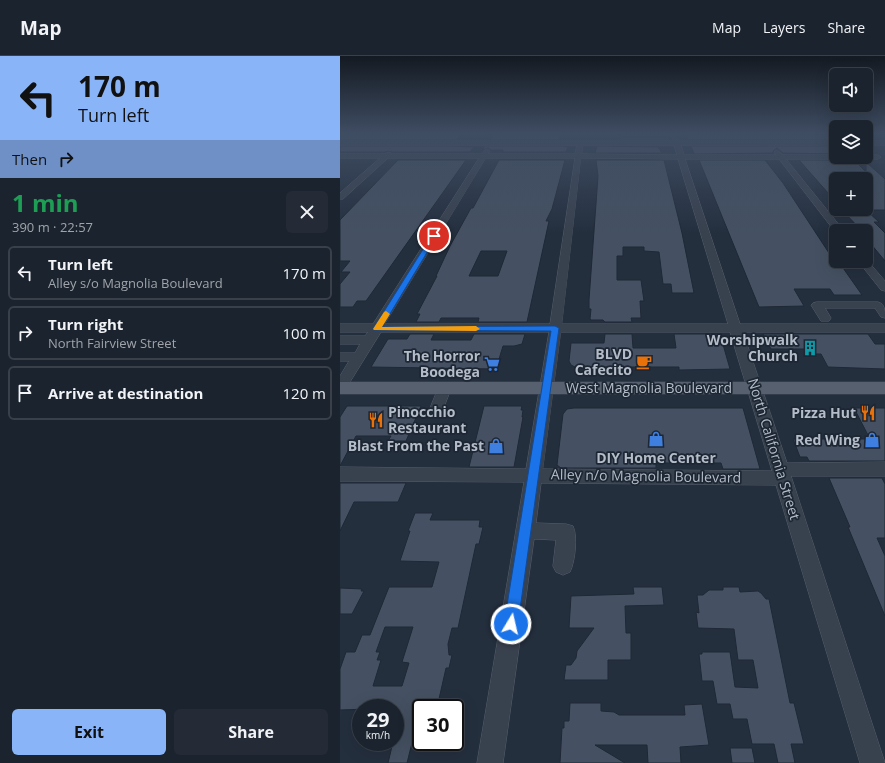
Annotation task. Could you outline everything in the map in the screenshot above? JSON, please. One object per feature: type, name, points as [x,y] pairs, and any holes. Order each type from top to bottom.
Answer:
[{"type":"main road","name":"West Magnolia Boulevard","points":[[340,388],[885,388]]},
{"type":"street","points":[[340,198],[375,167]]},
{"type":"street","points":[[340,388],[476,167]]},
{"type":"street","points":[[490,763],[547,389],[577,167]]},
{"type":"street","name":"North California Street","points":[[685,167],[873,763]]},
{"type":"street","points":[[788,167],[833,224]]},
{"type":"street","points":[[869,268],[885,288]]},
{"type":"street","points":[[825,318],[817,305],[883,308]]},
{"type":"street","points":[[340,340],[373,334],[734,323],[825,318],[885,318]]},
{"type":"street","points":[[734,323],[885,328]]},
{"type":"street","points":[[340,328],[373,334]]},
{"type":"street","points":[[340,356],[359,357]]},
{"type":"street","points":[[437,408],[444,389]]},
{"type":"street","name":"Alley n/o Magnolia Boulevard","points":[[340,474],[782,474],[885,468]]},
{"type":"street","points":[[525,532],[566,532],[563,566]]},
{"type":"building","points":[[391,167],[461,167],[366,301],[357,301],[353,307],[340,307],[340,284],[350,272],[341,272],[350,261],[340,261],[340,220]]},
{"type":"building","points":[[495,167],[563,167],[552,209],[546,221],[549,221],[527,322],[478,322],[479,318],[441,318],[439,322],[416,322],[420,314],[417,314],[437,276],[450,246],[471,208],[473,208]],"holes":[[[481,251],[507,251],[498,276],[469,276]]]},
{"type":"building","points":[[597,167],[666,167],[682,233],[694,293],[672,293],[671,284],[663,284],[659,252],[644,251],[644,247],[623,247],[623,256],[617,256],[617,280],[641,280],[644,301],[640,301],[641,318],[631,318],[632,322],[605,322],[603,320],[590,319],[591,309],[589,309],[589,300],[598,176]]},
{"type":"building","points":[[702,167],[770,167],[783,183],[829,253],[829,268],[843,268],[862,295],[834,295],[830,289],[794,289],[804,306],[759,307]]},
{"type":"building","points":[[805,167],[861,167],[866,172],[829,172],[829,194]]},
{"type":"building","points":[[866,167],[872,167],[885,179],[885,210],[873,210],[873,172],[866,172]]},
{"type":"building","points":[[848,216],[872,216],[879,222],[874,222],[885,233],[885,261],[873,246],[873,224],[855,224]]},
{"type":"building","points":[[410,334],[434,334],[431,340],[471,340],[474,334],[525,334],[522,344],[503,346],[496,369],[371,367],[388,339],[407,339]]},
{"type":"building","points":[[605,334],[632,334],[633,348],[676,348],[674,334],[720,334],[730,369],[679,370],[679,367],[575,367],[571,365],[569,361],[571,343],[604,343]]},
{"type":"building","name":"Worshipwalk Church","points":[[763,334],[868,334],[875,344],[885,344],[885,369],[828,367],[821,354],[815,354],[813,349],[771,349]]},
{"type":"building","points":[[347,406],[421,406],[406,441],[388,441],[391,436],[356,436],[340,466],[340,417]]},
{"type":"building","name":"Blast From the Past","points":[[484,406],[522,406],[521,410],[523,410],[523,417],[514,467],[469,467]]},
{"type":"building","name":"DIY Home Center","points":[[743,408],[760,469],[723,469],[721,463],[656,463],[656,468],[561,468],[557,465],[563,414],[567,409]]},
{"type":"building","points":[[854,408],[885,408],[885,461],[809,461],[807,457],[800,457],[793,439],[870,439]]},
{"type":"building","points":[[829,478],[882,478],[885,484],[885,538],[877,538],[885,556],[885,616],[848,527],[850,527]]},
{"type":"building","points":[[340,483],[406,483],[398,502],[354,502],[340,531]]},
{"type":"building","points":[[415,513],[433,513],[430,520],[480,520],[479,527],[483,527],[479,544],[476,544],[458,628],[452,628],[448,644],[449,655],[452,655],[449,668],[446,668],[439,699],[412,699],[412,743],[407,763],[388,763],[391,751],[404,751],[404,699],[352,699],[352,710],[340,710],[340,669],[346,652],[355,652],[362,635],[370,635],[389,587],[432,587],[439,562],[400,561],[410,531],[408,531]],"holes":[[[385,627],[413,627],[402,662],[409,663],[402,686],[373,686],[381,660],[377,660],[380,652],[376,652]]]},
{"type":"building","points":[[633,587],[662,587],[664,605],[625,606],[626,633],[631,633],[631,660],[608,660],[608,680],[564,680],[566,665],[571,665],[576,658],[577,651],[594,628],[569,628],[571,596],[634,594]]},
{"type":"building","points":[[723,587],[739,587],[740,592],[758,591],[766,599],[769,599],[790,703],[794,703],[804,744],[791,744],[795,763],[778,763],[774,744],[752,744],[747,719],[733,719],[730,704],[717,704],[713,681],[702,681],[699,654],[702,654],[702,652],[730,652],[735,687],[758,688],[753,660],[738,660],[734,629],[698,628],[696,612],[699,613],[697,595],[703,595],[709,590],[723,590]]},
{"type":"building","points":[[340,588],[362,589],[361,591],[364,591],[352,614],[340,614]]},
{"type":"building","points":[[570,703],[601,703],[601,711],[614,712],[619,715],[685,715],[684,705],[702,704],[709,745],[680,747],[681,763],[648,763],[647,745],[595,745],[625,763],[560,763],[562,728],[564,728],[564,721],[569,721]]},
{"type":"building","points":[[730,748],[752,748],[755,763],[732,763]]},
{"type":"slow traffic","points":[[386,314],[377,329],[476,329]]},
{"type":"place","name":"Worshipwalk Church","points":[[810,348]]},
{"type":"place","name":"BLVD Cafecito","points":[[644,362]]},
{"type":"place","name":"The Horror Boodega","points":[[492,364]]},
{"type":"place","name":"Pizza Hut","points":[[868,413]]},
{"type":"place","name":"Pinocchio Restaurant","points":[[376,420]]},
{"type":"place","name":"DIY Home Center","points":[[656,439]]},
{"type":"place","name":"Red Wing","points":[[872,440]]},
{"type":"place","name":"Blast From the Past","points":[[496,446]]},
{"type":"route","points":[[434,236],[377,329],[555,328],[511,624]]}]
